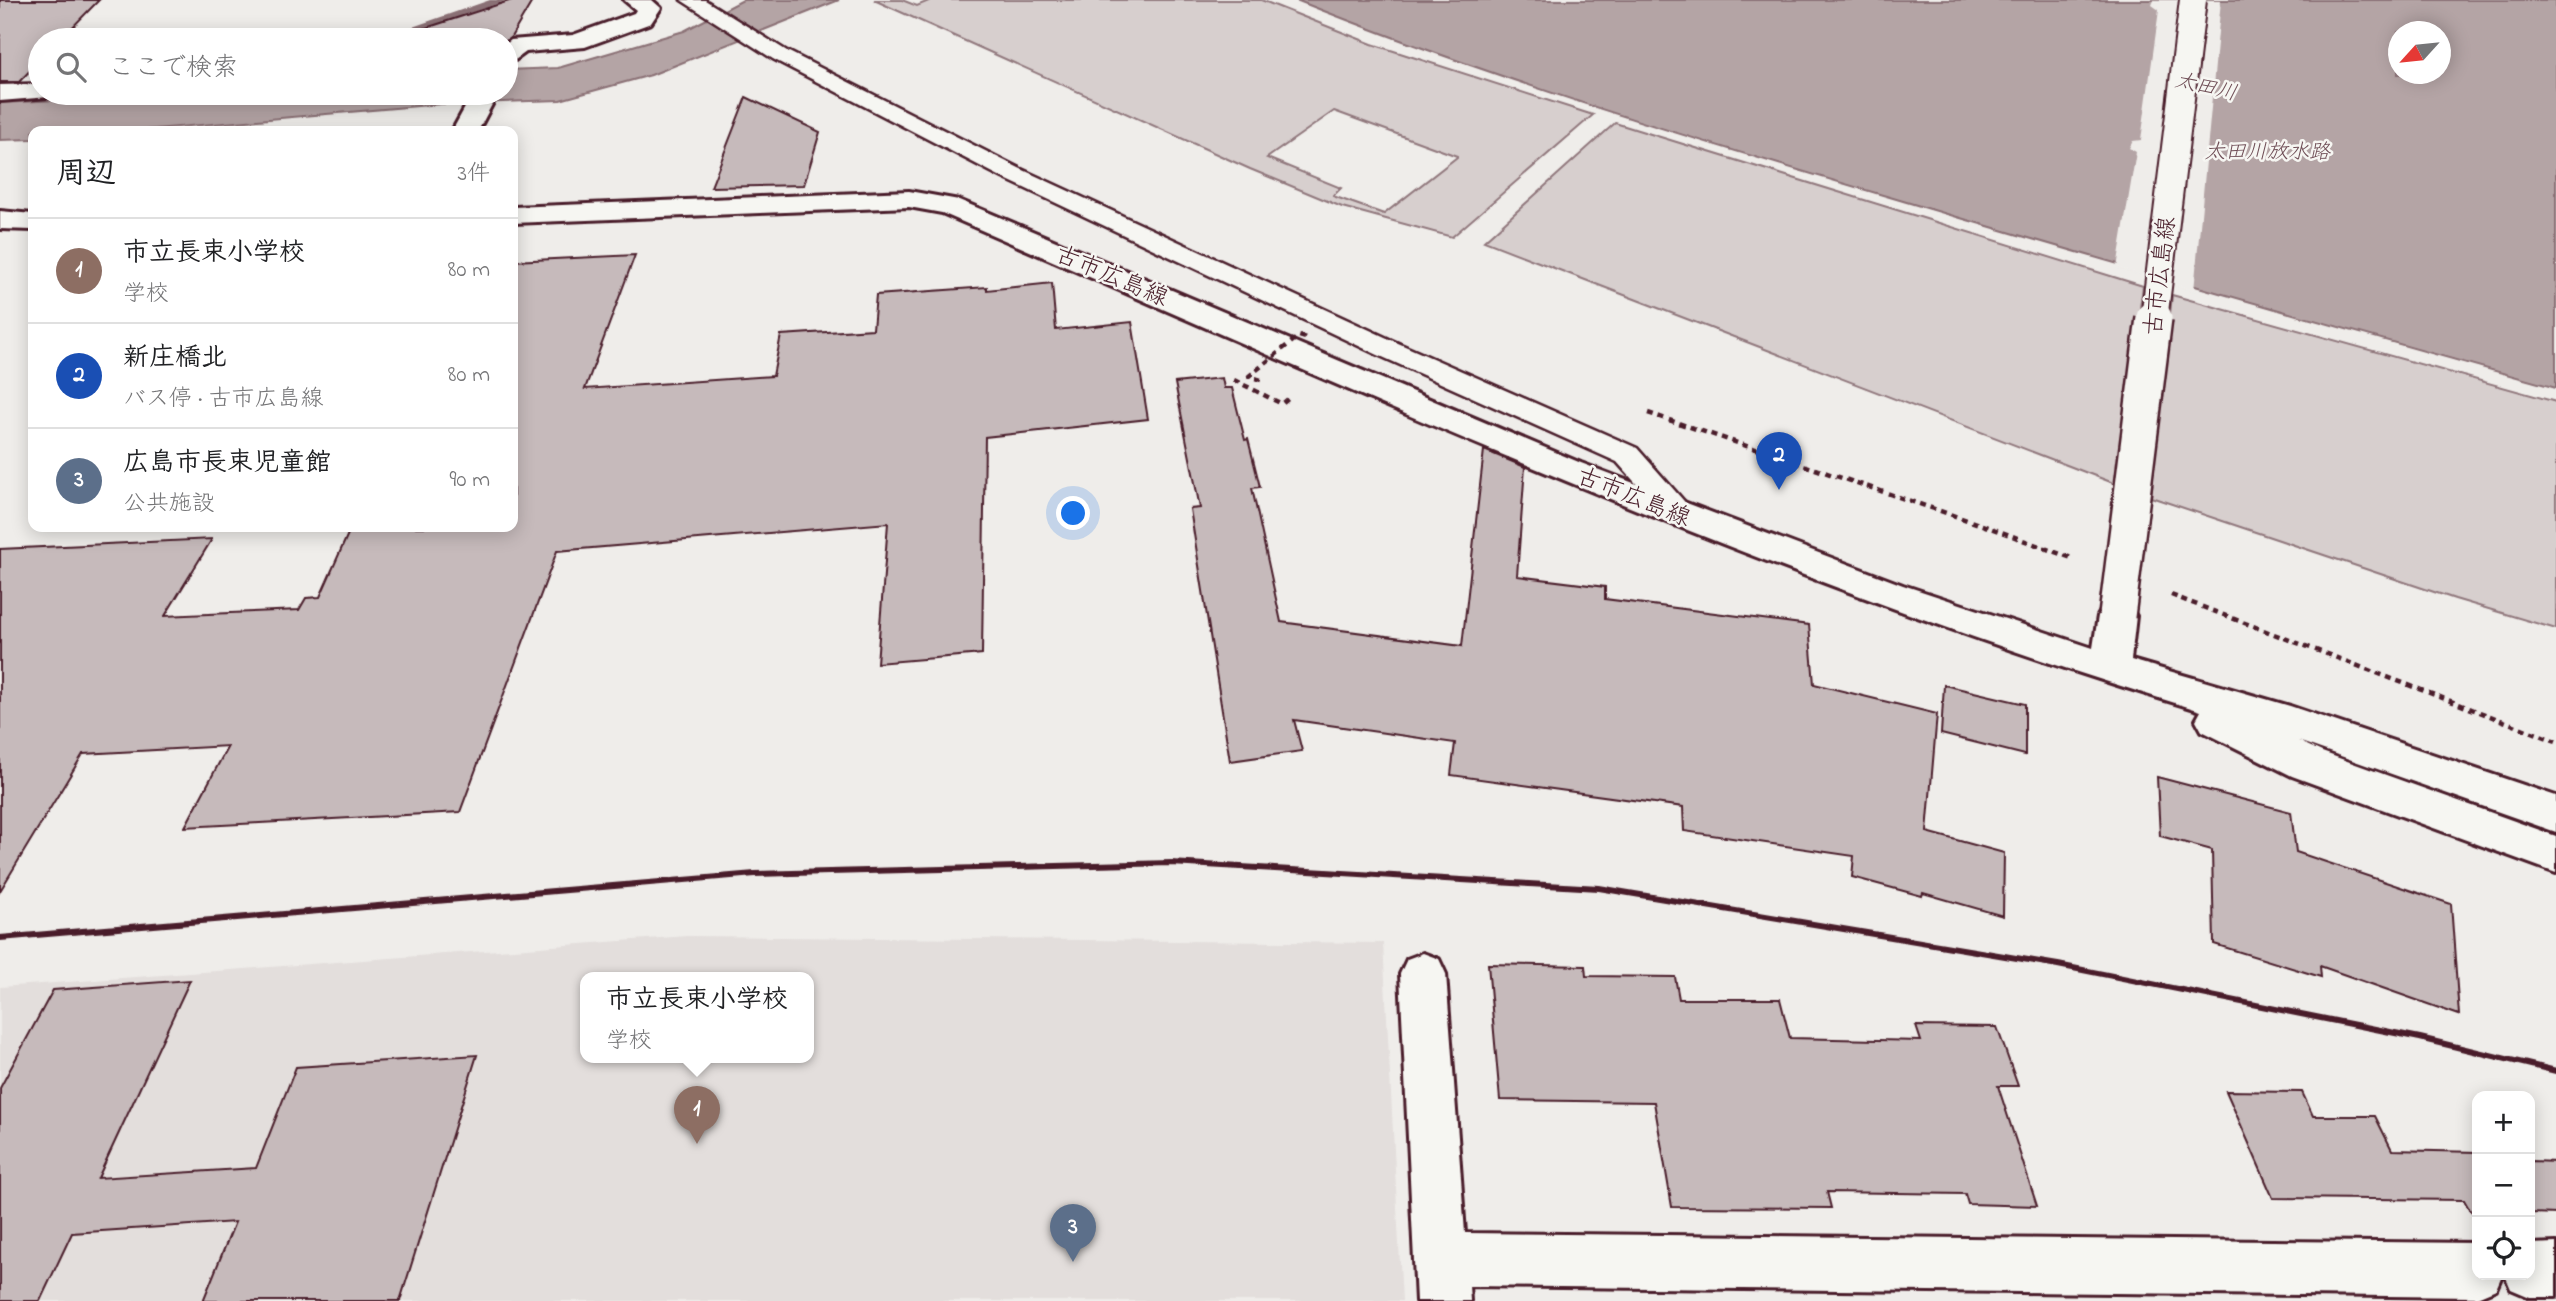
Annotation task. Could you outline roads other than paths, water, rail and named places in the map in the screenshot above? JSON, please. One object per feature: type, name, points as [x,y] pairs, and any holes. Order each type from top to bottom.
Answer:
[{"type":"main road","points":[[518,46],[576,42],[643,18],[649,8],[636,0]]},
{"type":"main road","name":"古市広島線","points":[[518,215],[909,199],[949,206],[1683,517],[1890,595],[2110,669],[2193,0]]},
{"type":"main road","points":[[0,93],[28,92]]},
{"type":"main road","points":[[468,126],[478,105]]},
{"type":"main road","points":[[0,220],[28,222]]},
{"type":"main road","points":[[2110,669],[2290,722],[2556,814]]},
{"type":"main road","points":[[2110,669],[2307,764],[2556,855]]},
{"type":"main road","points":[[1423,974],[1441,1280],[2472,1269]]},
{"type":"main road","points":[[2535,1270],[2556,1270]]},
{"type":"lane","points":[[691,0],[780,55],[1011,173],[1388,349],[1627,455],[1683,517]]},
{"type":"water","points":[[743,0],[839,0],[651,75],[560,100],[518,101],[518,70],[558,68],[684,31]]},
{"type":"water","name":"太田川放水路","points":[[1296,0],[2556,0],[2556,388],[1976,223],[1742,153],[1443,56]]},
{"type":"water","points":[[0,103],[430,105],[189,126],[28,126],[28,139],[0,140]]},
{"type":"waterway","points":[[417,28],[502,0]]},
{"type":"railway","points":[[0,938],[755,874],[1171,863],[1599,888],[2058,965],[2420,1038],[2556,1071]]},
{"type":"place","name":"新庄橋北","points":[[1779,490]]},
{"type":"place","name":"市立長束小学校","points":[[697,1144]]},
{"type":"place","name":"広島市長束児童館","points":[[1073,1262]]},
{"type":"water label","name":"太田川","points":[[2206,86]]}]
